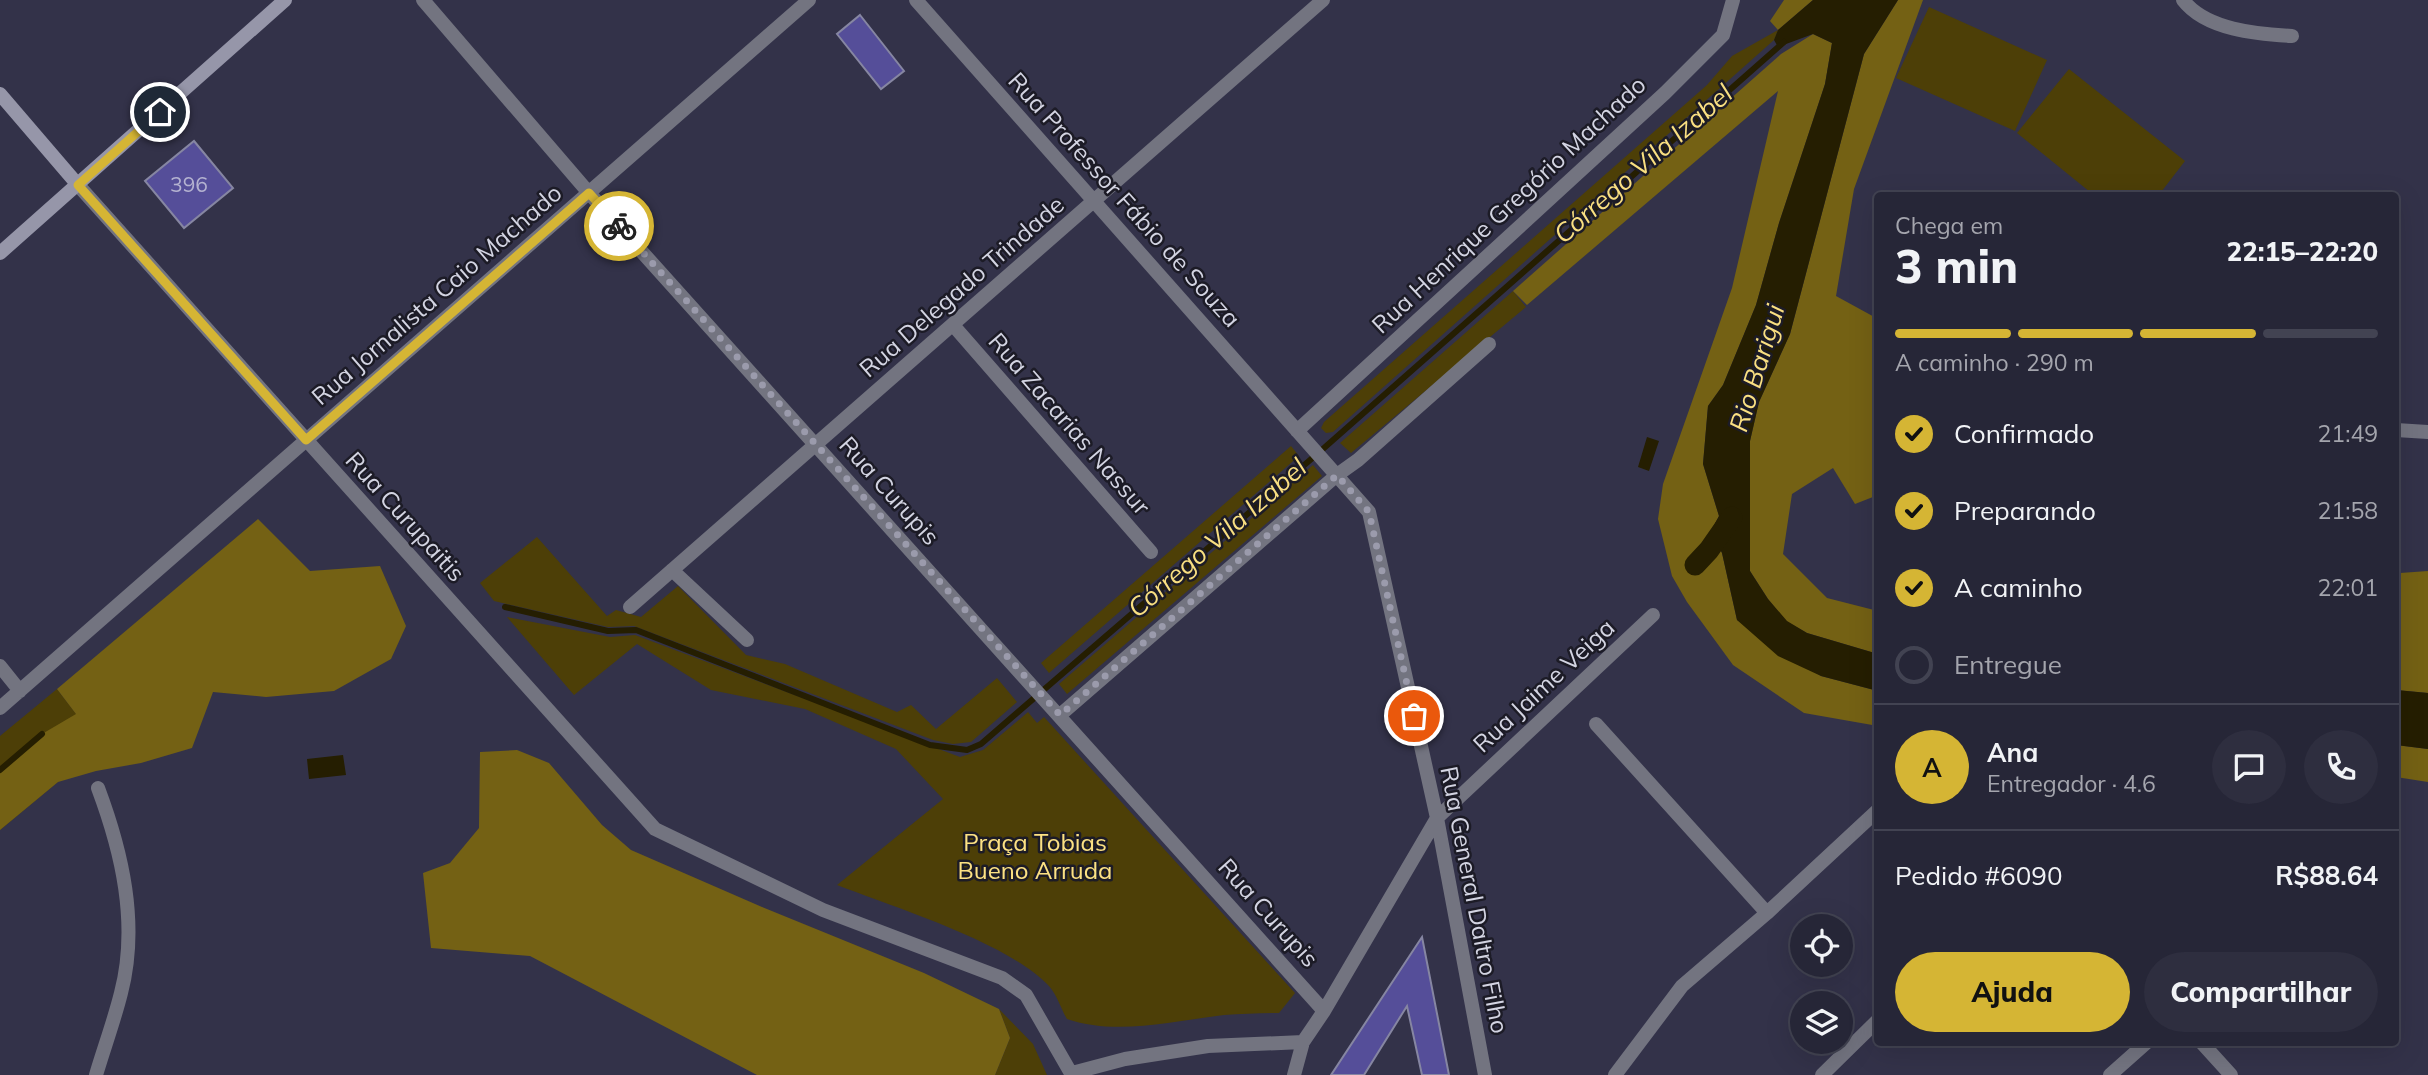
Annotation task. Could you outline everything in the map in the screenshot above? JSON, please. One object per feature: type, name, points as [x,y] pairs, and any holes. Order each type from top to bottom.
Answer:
[{"type":"main road","points":[[0,253],[285,0]]},
{"type":"main road","name":"Rua Curupaitis","points":[[0,94],[78,185]]},
{"type":"street","name":"Rua Curupis","points":[[423,0],[589,193],[1324,1011]]},
{"type":"street","name":"Rua Jornalista Caio Machado","points":[[0,708],[809,0]]},
{"type":"street","name":"Rua Professor Fábio de Souza","points":[[916,0],[1297,431]]},
{"type":"street","name":"Rua Delegado Trindade","points":[[630,607],[1323,0]]},
{"type":"street","name":"Rua Henrique Gregório Machado","points":[[1297,431],[1665,93],[1723,35],[1733,0]]},
{"type":"street","points":[[2183,0],[2188,7],[2204,17],[2236,31],[2292,36]]},
{"type":"street","name":"Rua Curupaitis","points":[[78,185],[655,829],[823,910],[1002,978],[1026,995],[1072,1074]]},
{"type":"street","name":"Rua Zacarias Nassur","points":[[953,326],[1151,552]]},
{"type":"street","points":[[1056,711],[1333,471],[1358,460],[1489,344]]},
{"type":"street","points":[[2399,430],[2428,432]]},
{"type":"street","name":"Rua General Daltro Filho","points":[[1297,431],[1369,512],[1437,818],[1485,1075]]},
{"type":"street","points":[[673,570],[747,640]]},
{"type":"street","name":"Rua Jaime Veiga","points":[[1294,1075],[1303,1042],[1324,1011],[1437,818],[1653,615]]},
{"type":"street","points":[[0,666],[20,691]]},
{"type":"street","points":[[1596,724],[1767,913]]},
{"type":"street","points":[[96,1075],[122,991],[128,943],[126,883],[111,822],[98,788]]},
{"type":"street","points":[[1615,1075],[1682,986],[1767,913],[1874,814]]},
{"type":"street","points":[[1822,1075],[1874,1024]]},
{"type":"street","points":[[1072,1074],[1125,1059],[1208,1046],[1303,1042]]},
{"type":"street","points":[[2110,1075],[2143,1046]]},
{"type":"street","points":[[2205,1046],[2231,1075]]},
{"type":"green space","points":[[1929,7],[2047,60],[2015,131],[1896,78]]},
{"type":"green space","points":[[1778,30],[1774,40],[1333,432],[1326,433],[1321,428],[1324,422],[1707,85],[1732,56]]},
{"type":"green space","points":[[2069,69],[2185,161],[2161,192],[2090,192],[2017,133]]},
{"type":"green space","points":[[1513,291],[1526,307],[1351,453],[1340,443]]},
{"type":"green space","points":[[1291,446],[1299,456],[1049,673],[1041,663]]},
{"type":"green space","points":[[1313,465],[1322,476],[1067,694],[1059,684]]},
{"type":"green space","points":[[537,537],[607,616],[616,610],[641,617],[678,586],[746,655],[785,664],[897,712],[911,705],[936,729],[997,678],[1017,702],[971,742],[953,744],[933,740],[634,626],[608,627],[494,601],[480,583]]},
{"type":"green space","name":"Praça Tobias Bueno Arruda","points":[[507,617],[610,637],[635,635],[960,757],[983,750],[1028,712],[1037,723],[1044,717],[1295,993],[1279,1013],[1224,1015],[1125,1027],[1086,1024],[1067,1019],[1049,986],[1031,970],[1007,955],[919,915],[837,885],[943,799],[896,749],[805,709],[711,690],[637,644],[574,695]]},
{"type":"green space","points":[[57,689],[101,746],[0,830],[0,736]]},
{"type":"green space","points":[[999,1009],[1033,1044],[1047,1075],[995,1075],[1010,1038]]},
{"type":"shaded area","points":[[1784,0],[1813,0],[1778,30],[1770,21]]},
{"type":"shaded area","points":[[1898,0],[1923,0],[1854,189],[1836,296],[1874,317],[1874,497],[1855,504],[1833,468],[1792,494],[1783,554],[1827,598],[1874,610],[1874,653],[1807,633],[1786,621],[1750,571],[1750,441],[1759,402],[1790,334],[1864,54]]},
{"type":"shaded area","points":[[1813,34],[1832,43],[1825,84],[1779,223],[1756,305],[1723,385],[1708,406],[1703,464],[1719,516],[1711,531],[1722,553],[1737,620],[1821,676],[1874,690],[1874,725],[1804,713],[1733,665],[1687,602],[1672,576],[1658,519],[1663,484],[1732,288],[1778,91],[1527,305],[1513,291],[1781,54]]},
{"type":"shaded area","points":[[258,519],[310,571],[380,566],[406,626],[391,659],[334,691],[266,697],[213,692],[192,748],[58,782],[0,830],[0,770],[42,734],[76,714],[57,689]]},
{"type":"shaded area","points":[[2428,571],[2428,693],[2399,690],[2400,573]]},
{"type":"shaded area","points":[[2399,745],[2428,749],[2428,782],[2399,777]]},
{"type":"shaded area","points":[[517,750],[549,763],[602,825],[631,850],[924,973],[999,1009],[1010,1038],[995,1075],[757,1075],[530,956],[431,948],[423,873],[450,863],[479,828],[480,752]]},
{"type":"water","name":"Rio Barigui","points":[[1813,0],[1898,0],[1864,54],[1790,334],[1759,402],[1750,441],[1750,571],[1768,599],[1787,621],[1807,633],[1874,653],[1874,690],[1821,676],[1778,656],[1737,620],[1722,553],[1711,531],[1719,516],[1703,464],[1708,406],[1723,385],[1756,305],[1779,223],[1825,84],[1832,43],[1813,34],[1778,47],[1774,40],[1778,30]]},
{"type":"water","points":[[1647,437],[1659,441],[1649,471],[1638,467]]},
{"type":"water","points":[[2399,690],[2428,693],[2428,749],[2399,745]]},
{"type":"water","points":[[343,755],[346,775],[309,779],[307,759]]},
{"type":"building","points":[[860,15],[904,71],[881,89],[837,34]]},
{"type":"building","points":[[194,141],[233,188],[184,228],[145,181]]},
{"type":"building","points":[[1422,937],[1449,1075],[1422,1075],[1407,1006],[1364,1075],[1331,1075]]},
{"type":"waterway","name":"Córrego Vila Izabel","points":[[505,607],[608,631],[636,630],[930,745],[967,750],[981,744],[1324,448],[1784,42]]},
{"type":"waterway","points":[[1695,565],[1732,517]]},
{"type":"waterway","name":"Córrego Vila Izabel","points":[[0,770],[42,734]]},
{"type":"way so far","points":[[619,226],[1060,715],[1337,475],[1369,512],[1414,716]]},
{"type":"route","points":[[160,112],[78,185],[306,440],[589,193],[619,226]]}]
